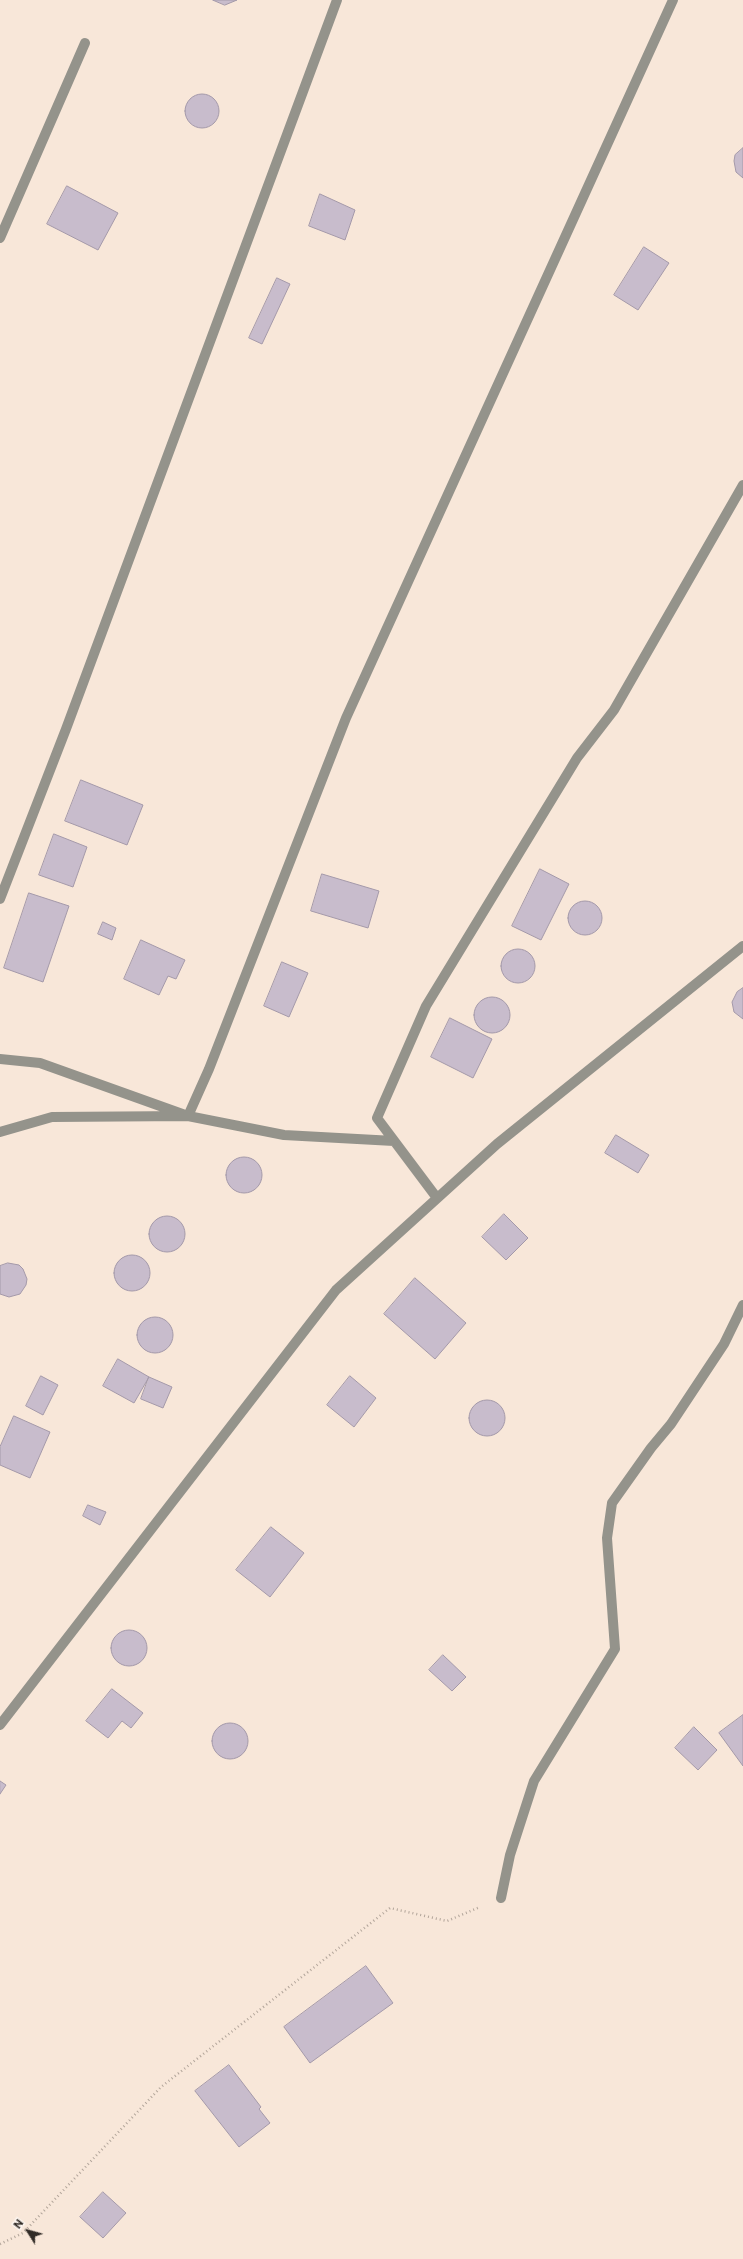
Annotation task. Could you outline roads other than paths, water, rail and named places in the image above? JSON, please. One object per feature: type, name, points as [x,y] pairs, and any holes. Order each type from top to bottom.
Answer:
[{"type":"street","points":[[0,899],[66,729],[338,0]]},
{"type":"street","points":[[188,1116],[212,1062],[346,718],[673,0]]},
{"type":"street","points":[[0,238],[85,43]]},
{"type":"street","points":[[437,1198],[377,1118],[426,1006],[576,758],[614,710],[743,485]]},
{"type":"street","points":[[0,1725],[336,1290],[496,1144],[743,946]]},
{"type":"street","points":[[0,1059],[40,1063],[188,1116],[284,1135],[394,1141]]},
{"type":"street","points":[[0,1132],[52,1118],[188,1116]]},
{"type":"street","points":[[501,1898],[510,1855],[534,1781],[615,1649],[607,1538],[612,1503],[687,1399],[724,1344],[743,1305]]}]
